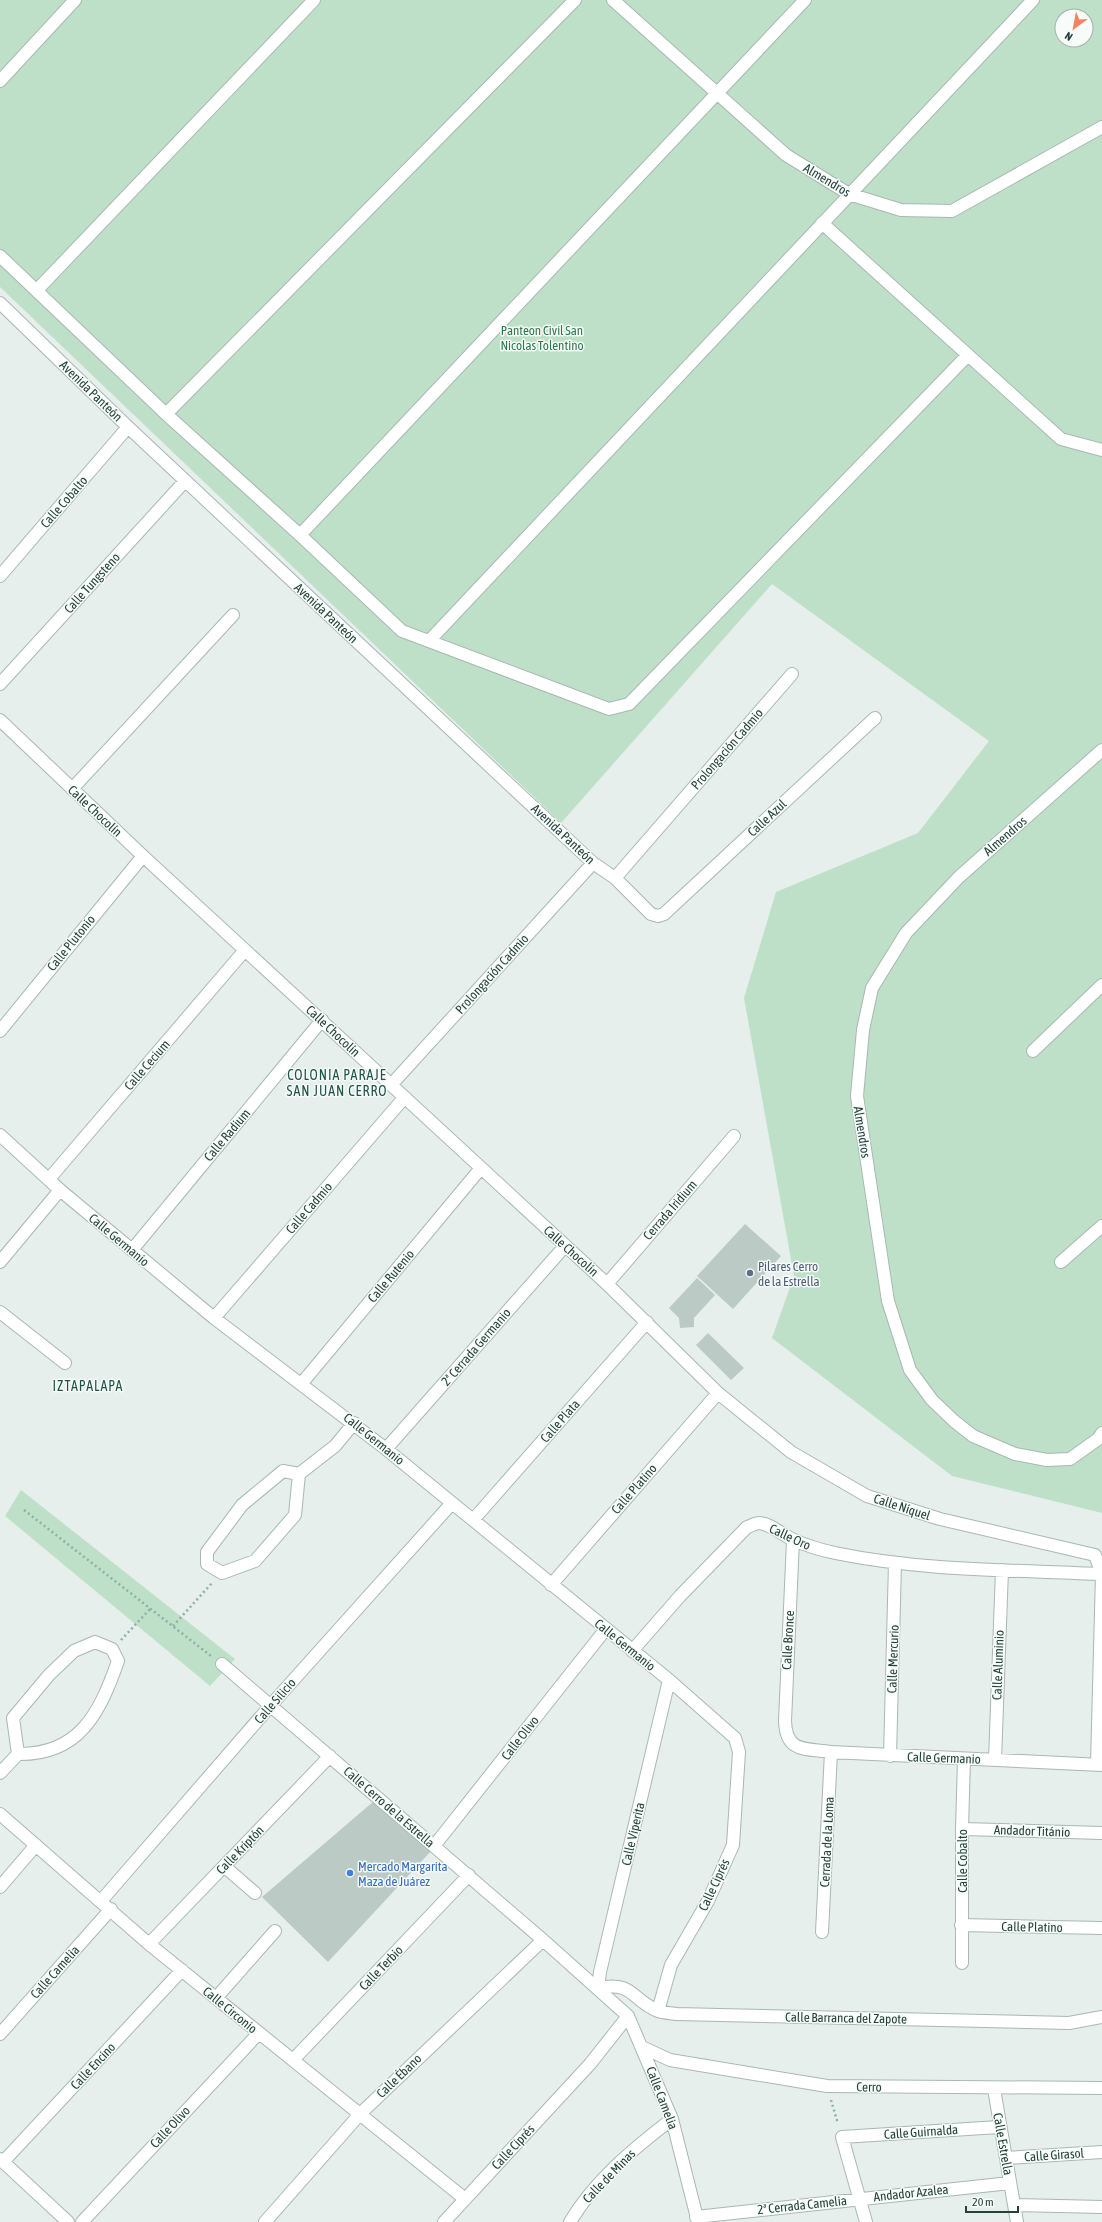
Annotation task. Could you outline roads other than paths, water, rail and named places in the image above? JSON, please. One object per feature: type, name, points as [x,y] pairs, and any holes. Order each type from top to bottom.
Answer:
[{"type":"street","points":[[0,81],[74,0]]},
{"type":"street","points":[[37,290],[314,0]]},
{"type":"street","points":[[166,414],[575,0]]},
{"type":"street","name":"Almendros","points":[[613,0],[718,92],[786,155],[849,194],[901,210],[952,211],[1102,127]]},
{"type":"street","points":[[300,535],[805,0]]},
{"type":"street","points":[[429,641],[1033,0]]},
{"type":"street","points":[[822,223],[1061,439],[1102,450]]},
{"type":"street","points":[[0,256],[166,414],[300,535],[402,631],[609,709],[629,704],[968,354]]},
{"type":"street","name":"Avenida Panteón","points":[[0,304],[185,481],[593,863],[615,878],[651,914],[658,916]]},
{"type":"street","name":"Calle Cobalto","points":[[0,576],[128,427]]},
{"type":"street","name":"Calle Tungsteno","points":[[0,684],[185,481]]},
{"type":"street","points":[[72,789],[233,615]]},
{"type":"street","name":"Prolongación Cadmio","points":[[615,878],[792,674]]},
{"type":"street","name":"Calle Azul","points":[[658,916],[664,914],[875,718]]},
{"type":"street","name":"Calle Chocolín","points":[[0,720],[143,856],[607,1284],[718,1393]]},
{"type":"street","name":"Almendros","points":[[1102,750],[959,877],[906,934],[872,988],[863,1030],[857,1096],[888,1301],[910,1370],[932,1400],[954,1421],[973,1436],[1015,1454],[1047,1460],[1070,1459],[1098,1439],[1102,1433]]},
{"type":"street","name":"Calle Plutonio","points":[[0,1031],[143,856]]},
{"type":"street","name":"Prolongación Cadmio","points":[[391,1085],[593,863]]},
{"type":"street","name":"Calle Cecium","points":[[49,1179],[246,950]]},
{"type":"street","points":[[1033,1051],[1102,985]]},
{"type":"street","name":"Calle Radium","points":[[132,1250],[322,1020]]},
{"type":"street","name":"Calle Cadmio","points":[[214,1318],[404,1098]]},
{"type":"street","name":"Calle Germanio","points":[[0,1135],[60,1190],[214,1318],[302,1383],[386,1448],[605,1630],[669,1680],[735,1738],[739,1752]]},
{"type":"street","name":"Cerrada Iridium","points":[[607,1284],[734,1136]]},
{"type":"street","name":"Calle Rutenio","points":[[302,1383],[481,1168]]},
{"type":"street","points":[[0,1262],[60,1190]]},
{"type":"street","points":[[1060,1262],[1102,1226]]},
{"type":"street","name":"2ª Cerrada Germanio","points":[[386,1448],[565,1246]]},
{"type":"street","points":[[0,1312],[65,1363]]},
{"type":"street","name":"Calle Plata","points":[[473,1520],[647,1322]]},
{"type":"street","name":"Calle Níquel","points":[[718,1393],[791,1452],[867,1496],[940,1519],[1095,1555],[1102,1574]]},
{"type":"street","name":"Calle Platino","points":[[551,1585],[718,1393]]},
{"type":"street","points":[[299,1474],[283,1471],[242,1505],[207,1552],[207,1564],[222,1573],[255,1561],[295,1515],[299,1474],[335,1446],[354,1423]]},
{"type":"street","name":"Calle Silicio","points":[[101,1901],[271,1705],[452,1503]]},
{"type":"street","name":"Calle Oro","points":[[632,1651],[680,1596],[747,1527],[757,1523],[771,1526],[793,1540],[816,1548],[895,1563],[1002,1570]]},
{"type":"street","name":"Calle Bronce","points":[[788,1740],[785,1732],[785,1721],[793,1540]]},
{"type":"street","name":"Calle Mercurio","points":[[890,1756],[895,1563]]},
{"type":"street","points":[[1002,1570],[1102,1574],[1099,1764]]},
{"type":"street","name":"Calle Aluminio","points":[[995,1760],[1002,1570]]},
{"type":"street","name":"Calle Olivo","points":[[434,1846],[605,1630]]},
{"type":"street","points":[[0,1773],[18,1754],[37,1754],[67,1742],[92,1720],[107,1693],[118,1661],[112,1649],[95,1642],[74,1651],[49,1675],[13,1718],[18,1754]]},
{"type":"street","name":"Calle Cerro de la Estrella","points":[[222,1664],[469,1875],[598,1988]]},
{"type":"street","name":"Calle Viperita","points":[[598,1988],[600,1972],[669,1680]]},
{"type":"street","name":"Calle Germanio","points":[[788,1740],[802,1748],[831,1752],[890,1756],[1099,1764]]},
{"type":"street","name":"Calle Ciprés","points":[[658,2011],[671,1965],[708,1901],[733,1845],[739,1752]]},
{"type":"street","name":"Cerrada de la Loma","points":[[822,1932],[831,1752]]},
{"type":"street","name":"Calle Kriptón","points":[[149,1944],[225,1867],[330,1756]]},
{"type":"street","name":"Calle Cobalto","points":[[962,1963],[962,1829],[964,1759]]},
{"type":"street","name":"Calle Circonio","points":[[0,1814],[111,1909],[149,1944],[465,2200]]},
{"type":"street","name":"Andador Titánio","points":[[962,1829],[1102,1833]]},
{"type":"street","points":[[0,1887],[36,1845]]},
{"type":"street","points":[[225,1867],[255,1893]]},
{"type":"street","name":"Calle Terbio","points":[[294,2060],[469,1875]]},
{"type":"street","name":"Calle Camelia","points":[[0,2034],[111,1909]]},
{"type":"street","name":"Calle Platino","points":[[962,1925],[1102,1928]]},
{"type":"street","points":[[216,1998],[275,1932]]},
{"type":"street","name":"Calle Ébano","points":[[265,2222],[360,2114],[543,1940]]},
{"type":"street","name":"Calle Encino","points":[[2,2161],[182,1970]]},
{"type":"street","name":"Calle Barranca del Zapote","points":[[598,1988],[614,1985],[624,1987],[642,2002],[658,2011],[676,2014],[1061,2023],[1102,2017]]},
{"type":"street","name":"Calle Camelia","points":[[598,1988],[628,2016],[642,2047],[672,2119],[697,2219]]},
{"type":"street","name":"Calle Ciprés","points":[[444,2222],[590,2064],[628,2016]]},
{"type":"street","name":"Calle Olivo","points":[[82,2222],[259,2033]]},
{"type":"street","name":"Cerro","points":[[642,2047],[670,2060],[827,2086],[994,2089],[1102,2088]]},
{"type":"street","name":"Calle Estrella","points":[[994,2089],[999,2127],[1017,2222]]},
{"type":"street","name":"Calle de Minas","points":[[570,2222],[581,2204],[626,2155],[672,2119]]},
{"type":"street","name":"Calle Guirnalda","points":[[859,2198],[842,2137],[999,2127]]},
{"type":"street","name":"Calle Girasol","points":[[1006,2158],[1102,2152]]},
{"type":"street","points":[[2,2161],[68,2222]]},
{"type":"street","name":"Andador Azalea","points":[[859,2198],[1010,2183]]},
{"type":"street","points":[[859,2198],[866,2222]]},
{"type":"street","name":"2ª Cerrada Camelia","points":[[697,2219],[859,2198]]},
{"type":"street","points":[[1014,2205],[1102,2207]]},
{"type":"place","name":"Pilares Cerro de la Estrella","points":[[750,1273]]},
{"type":"place","name":"Mercado Margarita Maza de Juárez","points":[[350,1873]]},
{"type":"district","name":"COLONIA PARAJE SAN JUAN CERRO","points":[[337,1084]]},
{"type":"district","name":"IZTAPALAPA","points":[[88,1386]]},
{"type":"park label","name":"Panteon Civil San Nicolas Tolentino","points":[[542,338]]}]
